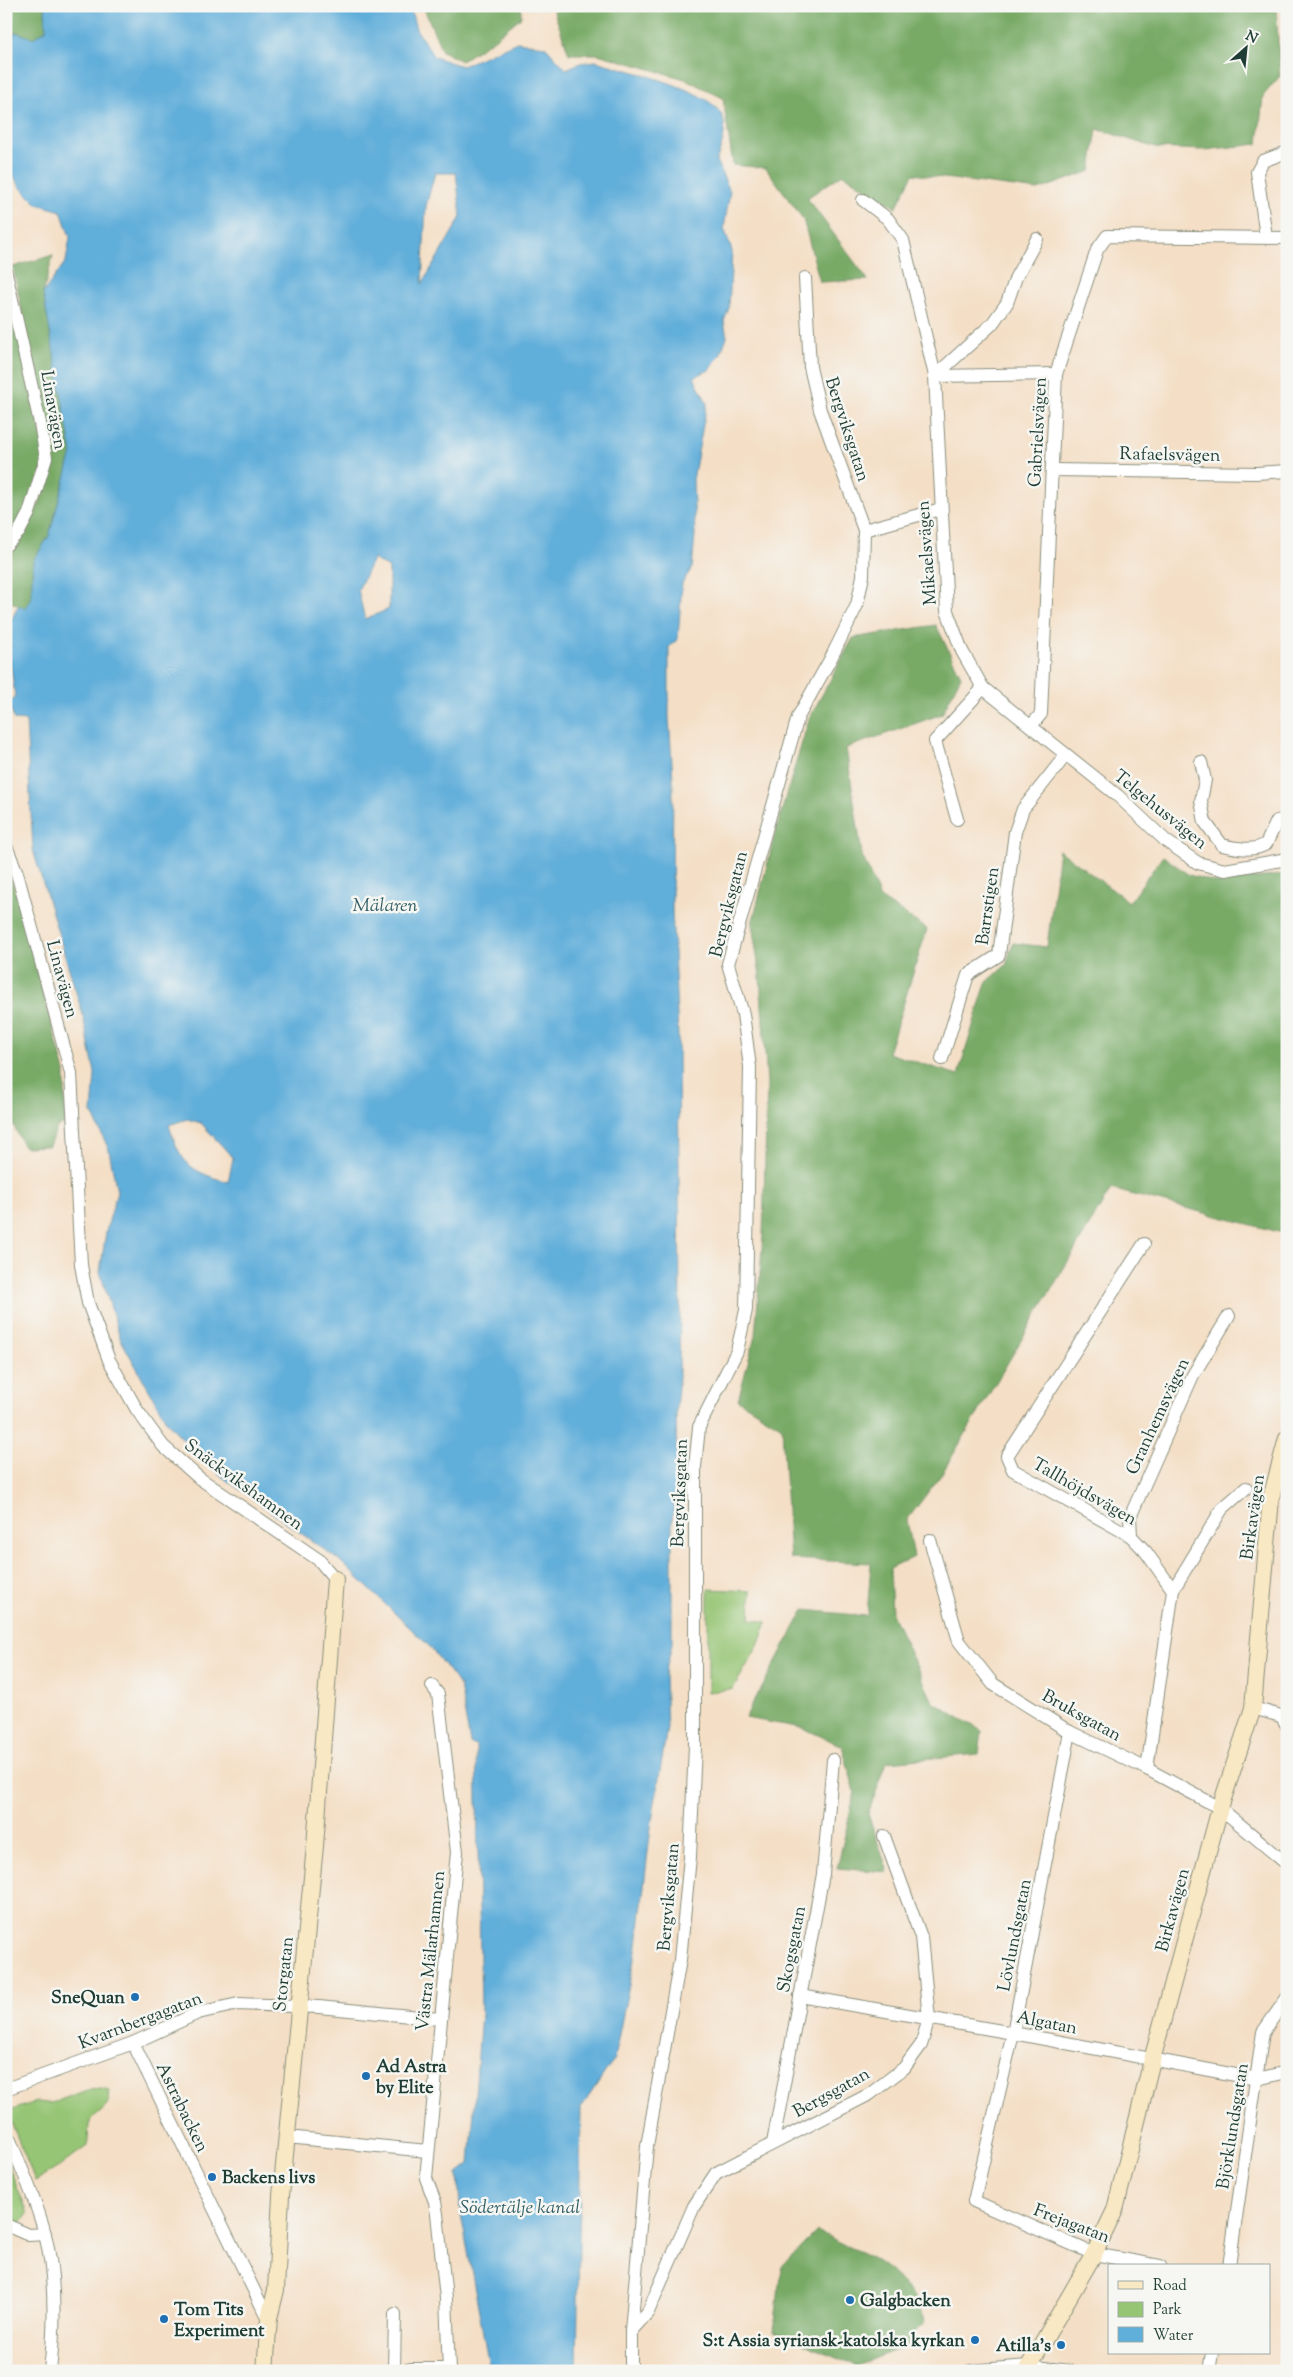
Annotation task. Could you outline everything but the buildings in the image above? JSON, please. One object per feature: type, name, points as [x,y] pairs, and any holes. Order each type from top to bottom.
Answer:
[{"type":"street","points":[[1266,238],[1257,172],[1263,160],[1287,152]]},
{"type":"street","name":"Mikaelsvägen","points":[[864,200],[888,219],[903,240],[934,376],[947,611],[962,651],[983,688],[1031,726]]},
{"type":"street","name":"Gabrielsvägen","points":[[1031,726],[1041,714],[1056,374],[1097,250],[1107,236],[1287,238]]},
{"type":"street","points":[[934,376],[992,324],[1007,302],[1016,278],[1037,240]]},
{"type":"street","name":"Linavägen","points":[[6,273],[38,413],[46,458],[29,513],[18,532],[6,545]]},
{"type":"street","name":"Bergviksgatan","points":[[631,2371],[631,2331],[647,2146],[680,1960],[690,1857],[695,1746],[696,1467],[699,1426],[737,1351],[746,1310],[750,1067],[743,1014],[728,964],[798,717],[831,658],[858,602],[864,576],[864,530],[820,410],[812,376],[805,278]]},
{"type":"street","points":[[934,376],[1056,374]]},
{"type":"street","name":"Rafaelsvägen","points":[[1053,470],[1258,473],[1287,471]]},
{"type":"street","points":[[864,530],[941,509]]},
{"type":"street","points":[[957,818],[935,741],[983,688]]},
{"type":"street","name":"Telgehusvägen","points":[[1031,726],[1118,796],[1166,841],[1198,863],[1225,870],[1287,859]]},
{"type":"street","name":"Barrstigen","points":[[942,1059],[968,975],[999,955],[1014,832],[1023,809],[1066,755]]},
{"type":"street","points":[[1201,762],[1206,780],[1201,801],[1205,822],[1222,845],[1240,849],[1263,846],[1266,844],[1277,821],[1287,820]]},
{"type":"street","name":"Linavägen","points":[[6,846],[16,873],[70,1073],[72,1124]]},
{"type":"street","name":"Snäckvikshamnen","points":[[72,1124],[80,1246],[88,1303],[109,1360],[137,1410],[163,1446],[199,1478],[318,1560],[335,1579]]},
{"type":"street","name":"Tallhöjdsvägen","points":[[1144,1244],[1006,1456],[1013,1470],[1131,1536],[1146,1552],[1173,1590]]},
{"type":"street","name":"Granhemsvägen","points":[[1131,1536],[1130,1517],[1193,1375],[1229,1316]]},
{"type":"street","name":"Birkavägen","points":[[1027,2368],[1094,2254],[1115,2210],[1152,2060],[1220,1808],[1253,1708],[1271,1498],[1287,1438]]},
{"type":"street","points":[[1147,1769],[1173,1590],[1222,1509],[1246,1488]]},
{"type":"street","name":"Bruksgatan","points":[[930,1540],[959,1641],[993,1684],[1070,1732],[1147,1769],[1220,1808],[1287,1864]]},
{"type":"street","name":"Storgatan","points":[[265,2371],[269,2321],[276,2290],[287,2137],[315,1846],[335,1579]]},
{"type":"street","name":"Västra Mälarhamnen","points":[[432,1686],[438,1694],[457,1852],[427,2151],[426,2178],[435,2202],[446,2298],[449,2370]]},
{"type":"street","points":[[1253,1708],[1281,1716],[1287,1725]]},
{"type":"street","name":"Lövlundsgatan","points":[[974,2201],[1013,2033],[1070,1732]]},
{"type":"street","name":"Skogsgatan","points":[[773,2143],[823,1874],[832,1760]]},
{"type":"street","name":"Bergsgatan","points":[[631,2331],[648,2312],[694,2206],[716,2174],[870,2094],[904,2068],[921,2045],[928,2019],[921,1937],[884,1836]]},
{"type":"street","name":"Algatan","points":[[800,1996],[1013,2033],[1257,2079],[1287,2072]]},
{"type":"street","name":"Björklundsgatan","points":[[1229,2264],[1263,2032],[1287,1998]]},
{"type":"street","name":"Kvarnbergagatan","points":[[6,2089],[132,2043],[198,2013],[238,2004],[300,2006],[440,2019]]},
{"type":"street","name":"Astrabacken","points":[[132,2043],[269,2321]]},
{"type":"street","points":[[6,2130],[45,2234],[53,2288],[53,2347],[50,2371]]},
{"type":"street","points":[[287,2137],[427,2151]]},
{"type":"street","name":"Frejagatan","points":[[974,2201],[1094,2254],[1149,2264]]},
{"type":"street","points":[[6,2225],[29,2235],[45,2234]]},
{"type":"street","points":[[394,2371],[395,2314]]},
{"type":"street","points":[[1209,2371],[1212,2354]]},
{"type":"street","points":[[970,2371],[1027,2368],[1069,2371]]},
{"type":"street","points":[[406,2371],[412,2369],[449,2370]]},
{"type":"green space","points":[[6,6],[45,6],[46,30],[33,38],[15,32],[6,56]]},
{"type":"green space","points":[[423,6],[521,6],[521,17],[493,40],[461,61],[442,51]]},
{"type":"green space","points":[[552,6],[1276,6],[1280,76],[1263,96],[1258,144],[1204,150],[1156,148],[1097,129],[1091,171],[1038,190],[913,174],[896,208],[843,174],[807,198],[868,280],[820,282],[803,219],[766,168],[733,165],[723,98],[685,79],[598,54],[569,54]]},
{"type":"green space","points":[[53,255],[43,293],[72,453],[49,536],[33,561],[31,601],[25,608],[6,600],[6,554],[23,536],[41,500],[50,447],[13,267]]},
{"type":"green space","points":[[6,273],[46,458],[19,532],[6,525]]},
{"type":"green space","points":[[936,625],[961,676],[942,714],[846,748],[862,855],[880,898],[927,929],[888,1053],[958,1075],[986,983],[1006,965],[1013,943],[1047,947],[1059,850],[1129,902],[1163,856],[1189,875],[1218,883],[1287,874],[1287,1234],[1111,1189],[941,1475],[907,1520],[914,1557],[890,1569],[892,1614],[933,1702],[982,1731],[979,1754],[887,1762],[868,1814],[888,1872],[837,1868],[855,1792],[842,1746],[803,1728],[745,1718],[804,1610],[867,1616],[871,1563],[790,1559],[782,1427],[738,1400],[755,1336],[763,1236],[767,1083],[760,976],[752,924],[776,830],[809,719],[853,638]]},
{"type":"green space","points":[[6,859],[65,1072],[65,1124],[57,1127],[49,1146],[24,1147],[6,1110]]},
{"type":"green space","points":[[708,1589],[751,1591],[750,1619],[767,1622],[758,1646],[733,1689],[708,1692]]},
{"type":"green space","points":[[101,2089],[109,2091],[108,2102],[91,2120],[87,2146],[59,2167],[35,2181],[7,2112],[36,2102],[52,2103],[87,2090]]},
{"type":"green space","points":[[6,2159],[28,2214],[20,2224],[6,2219]]},
{"type":"green space","points":[[817,2231],[872,2258],[890,2271],[915,2297],[925,2323],[915,2331],[907,2345],[857,2366],[774,2331],[781,2267]]},
{"type":"water","name":"Mälaren","points":[[45,6],[410,6],[416,29],[434,57],[462,66],[517,42],[545,46],[566,69],[580,63],[596,61],[683,88],[713,105],[721,114],[723,120],[723,138],[716,161],[730,191],[724,228],[732,251],[729,308],[724,321],[727,337],[720,355],[709,370],[694,377],[707,403],[693,480],[695,535],[692,568],[682,583],[678,639],[669,647],[669,717],[673,779],[672,909],[678,1036],[680,1312],[679,1377],[676,1409],[677,1482],[672,1520],[672,1644],[665,1675],[667,1728],[651,1827],[637,1945],[614,2059],[581,2108],[577,2371],[490,2371],[460,2209],[458,2173],[470,2164],[481,2013],[476,1746],[470,1743],[460,1686],[431,1648],[340,1561],[225,1479],[196,1453],[167,1422],[120,1338],[100,1272],[106,1232],[117,1192],[109,1150],[92,1113],[95,1073],[82,1012],[33,850],[26,721],[14,720],[9,703],[15,697],[10,659],[6,655],[6,631],[18,606],[25,608],[31,600],[33,561],[49,536],[72,453],[43,293],[66,261],[70,237],[61,211],[37,204],[21,188],[12,174],[6,155],[6,56],[15,32],[33,38],[46,30]],"holes":[[[435,173],[456,173],[461,217],[422,284],[426,206]],[[373,559],[389,568],[389,609],[365,619],[358,590]],[[187,1119],[201,1123],[233,1158],[228,1182],[204,1174],[188,1164],[178,1149],[169,1125]]]},
{"type":"place","name":"SneQuan","points":[[135,1997]]},
{"type":"place","name":"Ad Astra by Elite","points":[[366,2076]]},
{"type":"place","name":"Backens livs","points":[[212,2177]]},
{"type":"place","name":"Galgbacken","points":[[850,2300]]},
{"type":"place","name":"Tom Tits Experiment","points":[[164,2319]]},
{"type":"place","name":"S:t Assia syriansk-katolska kyrkan","points":[[975,2340]]},
{"type":"place","name":"Atilla's","points":[[1061,2345]]},
{"type":"water label","name":"Södertälje kanal","points":[[520,2206]]}]
